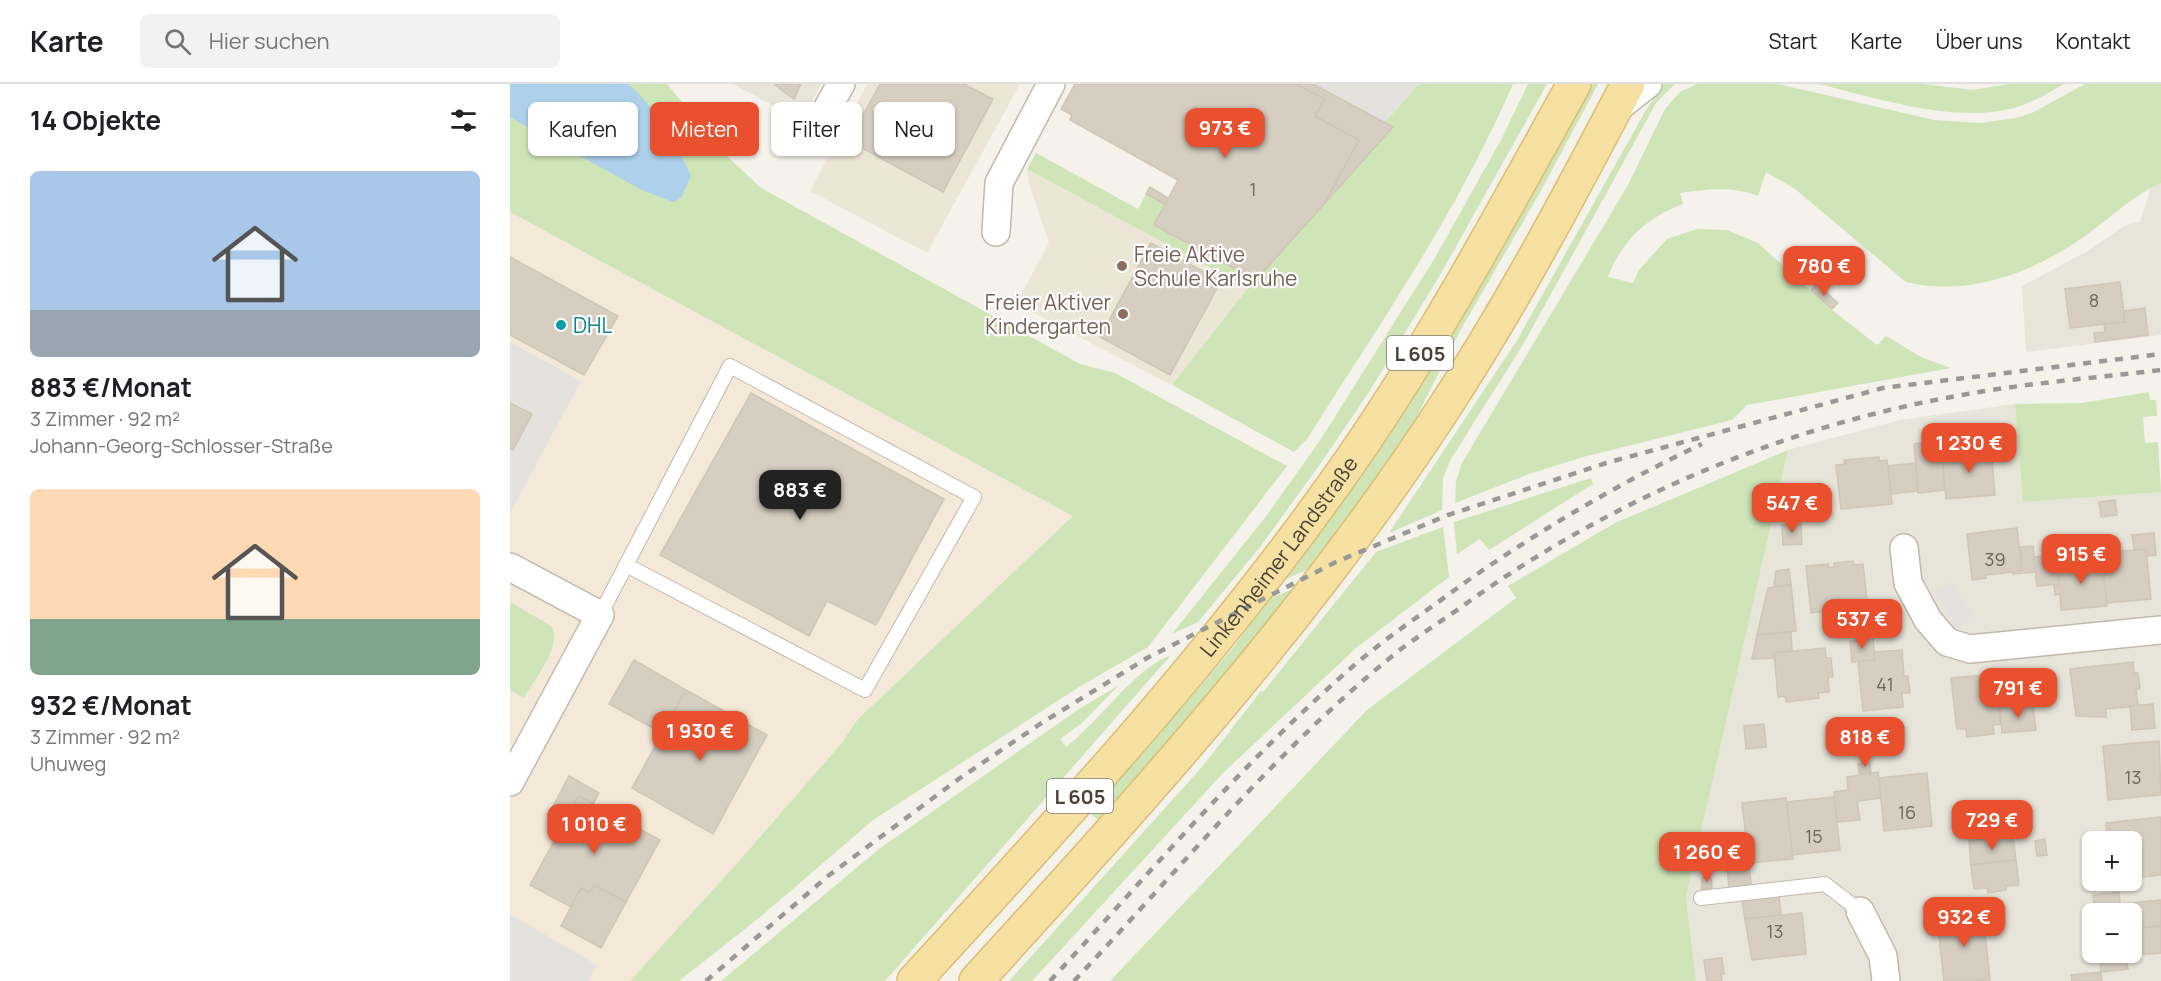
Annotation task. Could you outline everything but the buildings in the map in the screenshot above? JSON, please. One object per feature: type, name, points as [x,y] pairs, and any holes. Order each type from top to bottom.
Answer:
[{"type":"main road","name":"Linkenheimer Landstraße","points":[[914,981],[1150,716],[1242,608],[1295,537],[1354,456],[1405,379],[1483,248],[1574,84]]},
{"type":"main road","name":"L 605","points":[[976,981],[1205,723],[1281,634],[1336,562],[1462,379],[1532,262],[1621,97]]},
{"type":"street","points":[[831,102],[841,84]]},
{"type":"street","points":[[996,231],[999,183],[1051,84]]},
{"type":"street","points":[[1621,97],[1648,84]]},
{"type":"street","points":[[1904,548],[1908,583],[1928,620],[1947,642],[1970,649],[2161,630]]},
{"type":"street","points":[[510,567],[600,615],[510,782]]},
{"type":"street","points":[[1860,911],[1883,956],[1886,981]]},
{"type":"lane","points":[[600,615],[626,565],[730,366],[974,497],[865,690],[626,565]]},
{"type":"lane","points":[[1701,898],[1825,884],[1860,911]]},
{"type":"shaded area","points":[[733,84],[821,84],[812,102],[771,102],[771,104]]},
{"type":"shaded area","points":[[867,84],[1020,84],[927,253],[810,191],[829,156],[862,156],[862,102],[857,102]]},
{"type":"shaded area","points":[[1313,84],[1419,84],[1384,123]]},
{"type":"shaded area","name":"Freie Aktive Schule Karlsruhe","points":[[1027,169],[1248,288],[1172,385],[1016,304],[1049,243],[1029,184]]},
{"type":"shaded area","points":[[2161,183],[2161,335],[2026,352],[2022,286],[2086,252],[2126,225],[2140,222],[2151,188]]},
{"type":"shaded area","points":[[510,212],[1074,516],[858,719],[841,744],[630,981],[510,981]]},
{"type":"shaded area","points":[[510,342],[581,381],[510,513]]},
{"type":"shaded area","points":[[2015,404],[2023,502],[2161,492],[2161,981],[1696,981],[1686,897],[1788,450],[1900,420]]},
{"type":"shaded area","points":[[1951,582],[1974,616],[1958,628],[1934,593]]},
{"type":"shaded area","points":[[510,914],[597,965],[588,981],[510,981]]},
{"type":"green space","points":[[510,84],[667,84],[682,102],[650,102],[650,156],[727,156],[761,188],[1080,364],[1115,373],[1287,466],[1148,647],[1084,684],[873,820],[759,918],[679,981],[630,981],[841,744],[858,719],[1073,516],[510,212]]},
{"type":"green space","points":[[1419,84],[1513,84],[1468,176],[1417,265],[1307,439],[1294,452],[1172,385],[1248,288],[1027,169],[1036,153],[1138,209],[1146,194],[1165,204],[1154,225],[1256,280],[1393,127],[1384,123]]},
{"type":"green space","points":[[1528,84],[1547,84],[1440,275],[1369,392],[1260,547],[1198,622],[1172,634],[1267,515],[1321,439],[1436,256],[1501,140]]},
{"type":"green space","points":[[1589,84],[1598,84],[1542,189],[1460,331],[1415,420],[1314,567],[1286,579],[1374,457],[1421,384]]},
{"type":"green space","points":[[1664,84],[1675,84],[1656,103],[1524,343],[1451,459],[1443,478],[1442,510],[1389,533],[1516,342],[1646,110]]},
{"type":"green space","points":[[1697,84],[1778,84],[1934,120],[1981,123],[2016,118],[2032,113],[2085,84],[2161,84],[2161,183],[2130,201],[2063,251],[2042,262],[1998,279],[1952,286],[1929,286],[1906,282],[1795,189],[1766,172],[1758,196],[1729,190],[1680,193],[1683,204],[1658,216],[1637,232],[1620,252],[1608,277],[1633,283],[1639,270],[1667,239],[1697,229],[1727,230],[1758,243],[1832,310],[1877,345],[1886,336],[1923,358],[1951,368],[1747,405],[1732,420],[1583,457],[1529,474],[1455,503],[1456,481],[1462,463],[1628,185],[1665,109],[1680,92]]},
{"type":"green space","points":[[1819,84],[1923,84],[1973,90],[2009,84],[2064,84],[2034,101],[2014,108],[1967,113],[1890,102]]},
{"type":"green space","points":[[2149,392],[2150,400],[2156,400],[2157,416],[2143,417],[2145,443],[2158,442],[2161,492],[2023,502],[2015,404],[2082,403]]},
{"type":"green space","points":[[1788,450],[1686,897],[1696,981],[1110,981],[1367,710],[1516,598],[1508,586],[1615,523]]},
{"type":"green space","points":[[1591,478],[1593,484],[1489,550],[1480,539],[1457,554],[1454,522]]},
{"type":"green space","points":[[1443,527],[1449,577],[1356,648],[1223,773],[1032,981],[1009,981],[1202,767],[1261,691],[1263,692],[1376,552]]},
{"type":"green space","points":[[1294,589],[1254,642],[1101,823],[1090,813],[1233,648],[1270,598]]},
{"type":"green space","points":[[510,602],[551,626],[554,634],[546,663],[524,698],[510,690]]},
{"type":"green space","points":[[1171,655],[885,981],[721,981],[879,849],[1079,709],[1119,685],[1082,723],[1060,739],[1066,747],[1144,671]]},
{"type":"water","points":[[510,84],[628,84],[650,107],[650,156],[681,156],[691,176],[681,198],[673,202],[640,189],[580,156],[638,156],[638,102],[528,102],[528,127],[510,117]]},
{"type":"railway","points":[[706,981],[828,876],[960,778],[1040,724],[1147,658],[1336,562],[1448,515],[1606,463],[1883,388],[2161,354]]},
{"type":"railway","points":[[1074,981],[1272,767],[1356,687],[1415,639],[1517,569],[1576,534],[1636,502],[1699,473],[1762,448],[1828,427],[1894,409],[1962,395],[2161,370]]},
{"type":"railway","points":[[1050,981],[1234,781],[1311,704],[1364,657],[1460,586],[1548,528],[1639,475],[1702,444]]},
{"type":"place","name":"Freie Aktive Schule Karlsruhe","points":[[1122,266]]},
{"type":"place","name":"Freier Aktiver Kindergarten","points":[[1123,314]]},
{"type":"place","name":"DHL","points":[[561,325]]}]
